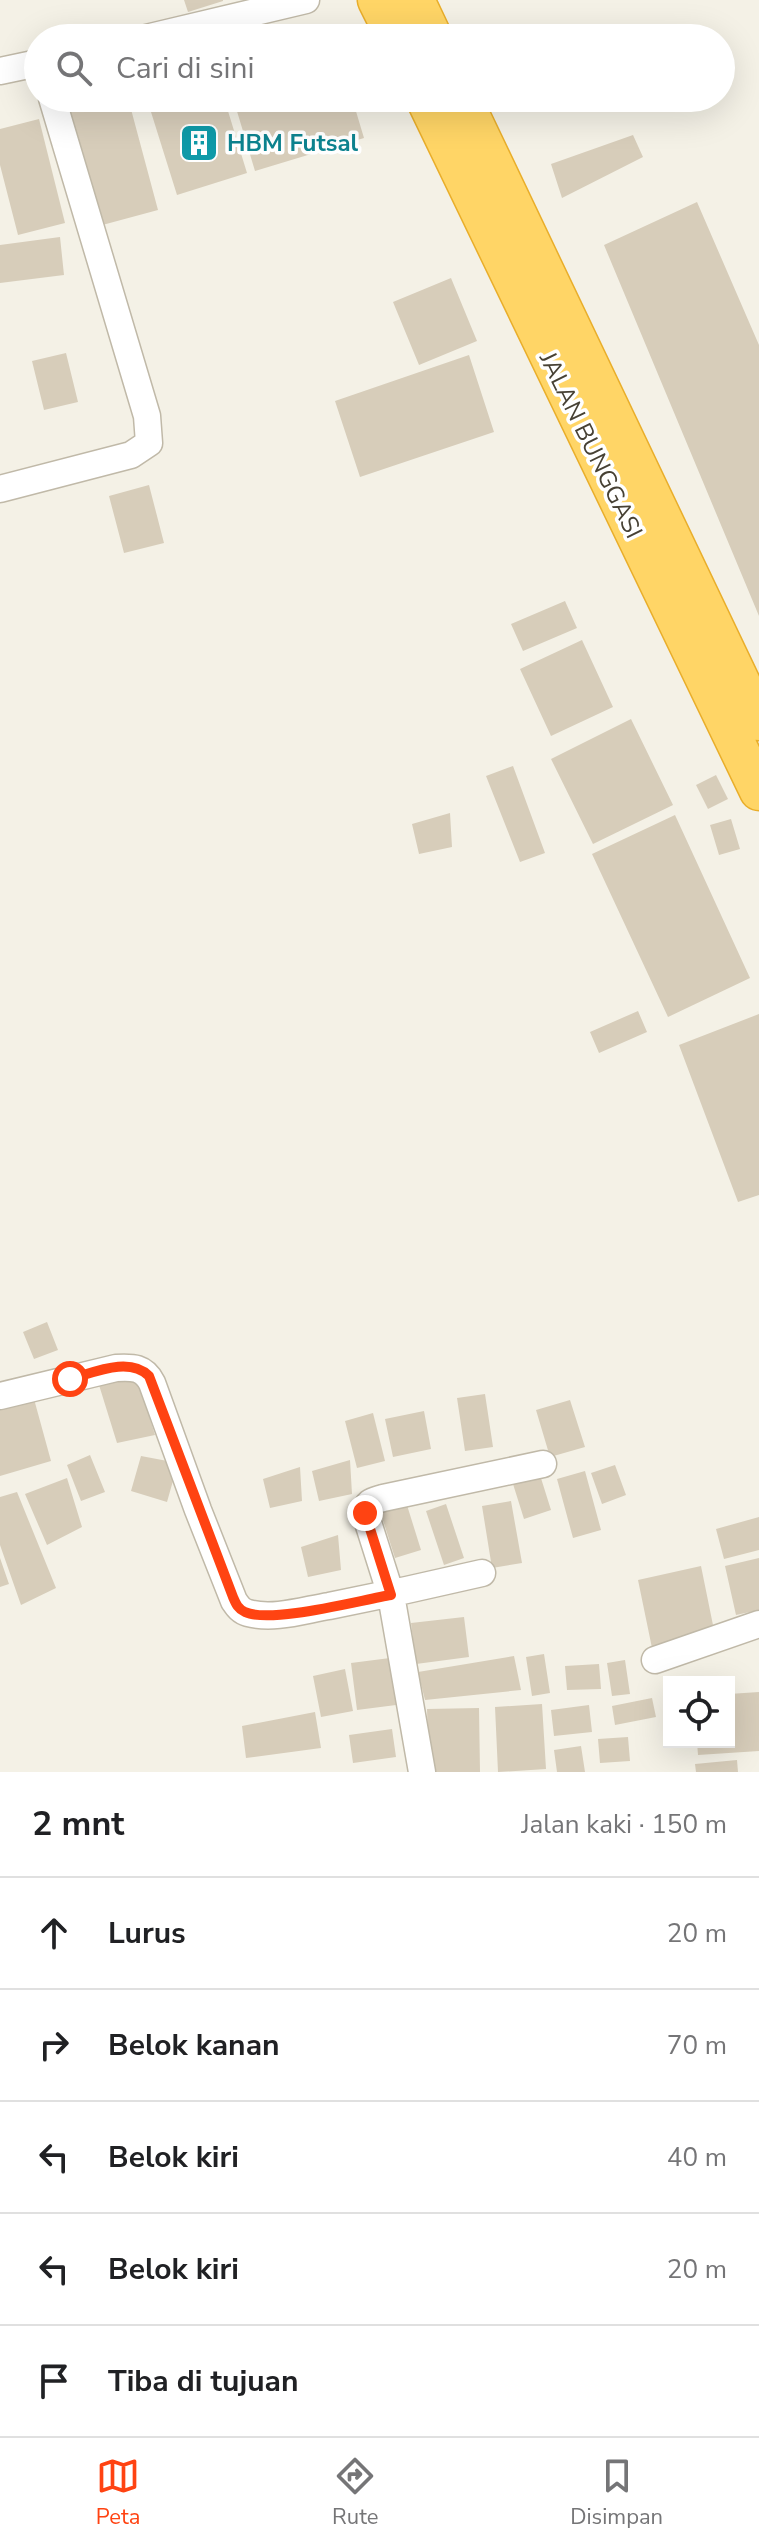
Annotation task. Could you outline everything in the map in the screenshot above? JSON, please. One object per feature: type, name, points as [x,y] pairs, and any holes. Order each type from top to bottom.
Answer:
[{"type":"highway","points":[[377,0],[389,24]]},
{"type":"highway","points":[[415,0],[426,24]]},
{"type":"highway","name":"JALAN BUNGGASI","points":[[432,112],[759,791]]},
{"type":"highway","name":"JALAN BUNGGASI","points":[[469,112],[759,721]]},
{"type":"street","points":[[205,24],[306,0]]},
{"type":"street","points":[[0,71],[24,66]]},
{"type":"street","points":[[0,489],[131,455],[149,443],[147,416],[56,112]]},
{"type":"street","points":[[0,1396],[116,1368],[146,1372],[239,1608],[251,1614],[289,1613],[391,1595],[482,1573]]},
{"type":"street","points":[[422,1772],[391,1595],[365,1513],[366,1505],[370,1501],[543,1464]]},
{"type":"street","points":[[655,1660],[759,1624]]},
{"type":"building","points":[[184,0],[223,0],[223,1],[188,12]]},
{"type":"building","points":[[65,112],[132,112],[158,210],[95,227]]},
{"type":"building","name":"HBM Futsal","points":[[151,112],[228,112],[247,173],[177,195]]},
{"type":"building","points":[[237,112],[356,112],[364,138],[255,171]]},
{"type":"building","points":[[39,119],[65,223],[18,235],[0,165],[0,129]]},
{"type":"building","points":[[633,135],[643,157],[562,198],[551,164]]},
{"type":"building","points":[[697,202],[759,345],[759,616],[604,245]]},
{"type":"building","points":[[60,237],[64,275],[0,283],[0,245]]},
{"type":"building","points":[[451,278],[477,341],[419,365],[393,302]]},
{"type":"building","points":[[66,353],[78,402],[44,410],[32,361]]},
{"type":"building","points":[[469,355],[494,432],[360,477],[335,401]]},
{"type":"building","points":[[149,485],[164,543],[124,553],[109,496]]},
{"type":"building","points":[[565,601],[577,628],[523,651],[511,624]]},
{"type":"building","points":[[582,640],[613,707],[551,736],[520,669]]},
{"type":"building","points":[[631,719],[673,805],[593,844],[551,759]]},
{"type":"building","points":[[513,766],[545,853],[520,862],[486,776]]},
{"type":"building","points":[[716,775],[728,799],[708,809],[696,785]]},
{"type":"building","points":[[450,813],[452,847],[419,854],[412,824]]},
{"type":"building","points":[[675,815],[750,978],[668,1017],[592,854]]},
{"type":"building","points":[[731,819],[740,849],[719,855],[710,825]]},
{"type":"building","points":[[638,1011],[647,1032],[599,1053],[590,1032]]},
{"type":"building","points":[[759,1014],[759,1195],[738,1202],[679,1045]]},
{"type":"building","points":[[47,1322],[58,1350],[34,1359],[23,1332]]},
{"type":"building","points":[[136,1373],[155,1435],[117,1443],[99,1385]]},
{"type":"building","points":[[485,1394],[493,1447],[465,1451],[457,1398]]},
{"type":"building","points":[[34,1399],[51,1461],[0,1476],[0,1408]]},
{"type":"building","points":[[570,1400],[585,1447],[550,1457],[536,1410]]},
{"type":"building","points":[[424,1411],[431,1449],[393,1457],[385,1419]]},
{"type":"building","points":[[373,1413],[385,1461],[357,1468],[345,1421]]},
{"type":"building","points":[[90,1455],[105,1492],[81,1501],[67,1465]]},
{"type":"building","points":[[141,1456],[178,1463],[167,1502],[131,1491]]},
{"type":"building","points":[[350,1460],[352,1494],[319,1501],[312,1471]]},
{"type":"building","points":[[615,1465],[626,1495],[602,1504],[591,1473]]},
{"type":"building","points":[[300,1467],[302,1501],[270,1508],[263,1479]]},
{"type":"building","points":[[585,1471],[601,1530],[573,1538],[557,1479]]},
{"type":"building","points":[[540,1475],[551,1510],[524,1519],[513,1484]]},
{"type":"building","points":[[67,1478],[82,1527],[47,1545],[25,1494]]},
{"type":"building","points":[[17,1492],[56,1588],[21,1605],[0,1545],[0,1497]]},
{"type":"building","points":[[511,1501],[522,1563],[492,1568],[482,1506]]},
{"type":"building","points":[[406,1502],[421,1550],[395,1558],[380,1511]]},
{"type":"building","points":[[446,1504],[464,1558],[444,1565],[426,1511]]},
{"type":"building","points":[[759,1517],[759,1550],[724,1559],[716,1529]]},
{"type":"building","points":[[338,1535],[341,1570],[308,1577],[301,1547]]},
{"type":"building","points":[[0,1558],[9,1584],[0,1587]]},
{"type":"building","points":[[759,1558],[759,1610],[736,1615],[725,1566]]},
{"type":"building","points":[[701,1566],[715,1635],[652,1648],[638,1580]]},
{"type":"building","points":[[464,1617],[469,1657],[416,1664],[411,1623]]},
{"type":"building","points":[[544,1654],[550,1693],[532,1696],[526,1657]]},
{"type":"building","points":[[514,1656],[521,1690],[425,1700],[418,1672]]},
{"type":"building","points":[[390,1658],[396,1705],[357,1710],[351,1663]]},
{"type":"building","points":[[625,1660],[630,1694],[612,1696],[607,1663]]},
{"type":"building","points":[[599,1664],[601,1689],[567,1690],[565,1666]]},
{"type":"building","points":[[345,1669],[353,1711],[321,1717],[313,1676]]},
{"type":"building","points":[[759,1692],[759,1751],[698,1755],[697,1748],[735,1748],[735,1694]]},
{"type":"building","points":[[652,1698],[656,1717],[615,1725],[612,1706]]},
{"type":"building","points":[[542,1704],[546,1769],[498,1772],[495,1707]]},
{"type":"building","points":[[589,1705],[592,1732],[554,1736],[551,1710]]},
{"type":"building","points":[[479,1708],[480,1772],[429,1772],[427,1709]]},
{"type":"building","points":[[315,1712],[321,1748],[246,1758],[242,1726]]},
{"type":"building","points":[[392,1729],[396,1757],[353,1763],[349,1735]]},
{"type":"building","points":[[628,1737],[630,1761],[600,1763],[598,1739]]},
{"type":"building","points":[[581,1746],[585,1772],[557,1772],[554,1750]]},
{"type":"building","points":[[737,1760],[738,1772],[696,1772],[695,1764]]},
{"type":"place","name":"HBM Futsal","points":[[199,143]]},
{"type":"route","points":[[70,1379],[116,1368],[131,1367],[146,1372],[233,1597],[239,1608],[246,1612],[289,1613],[391,1595],[365,1513]]}]
